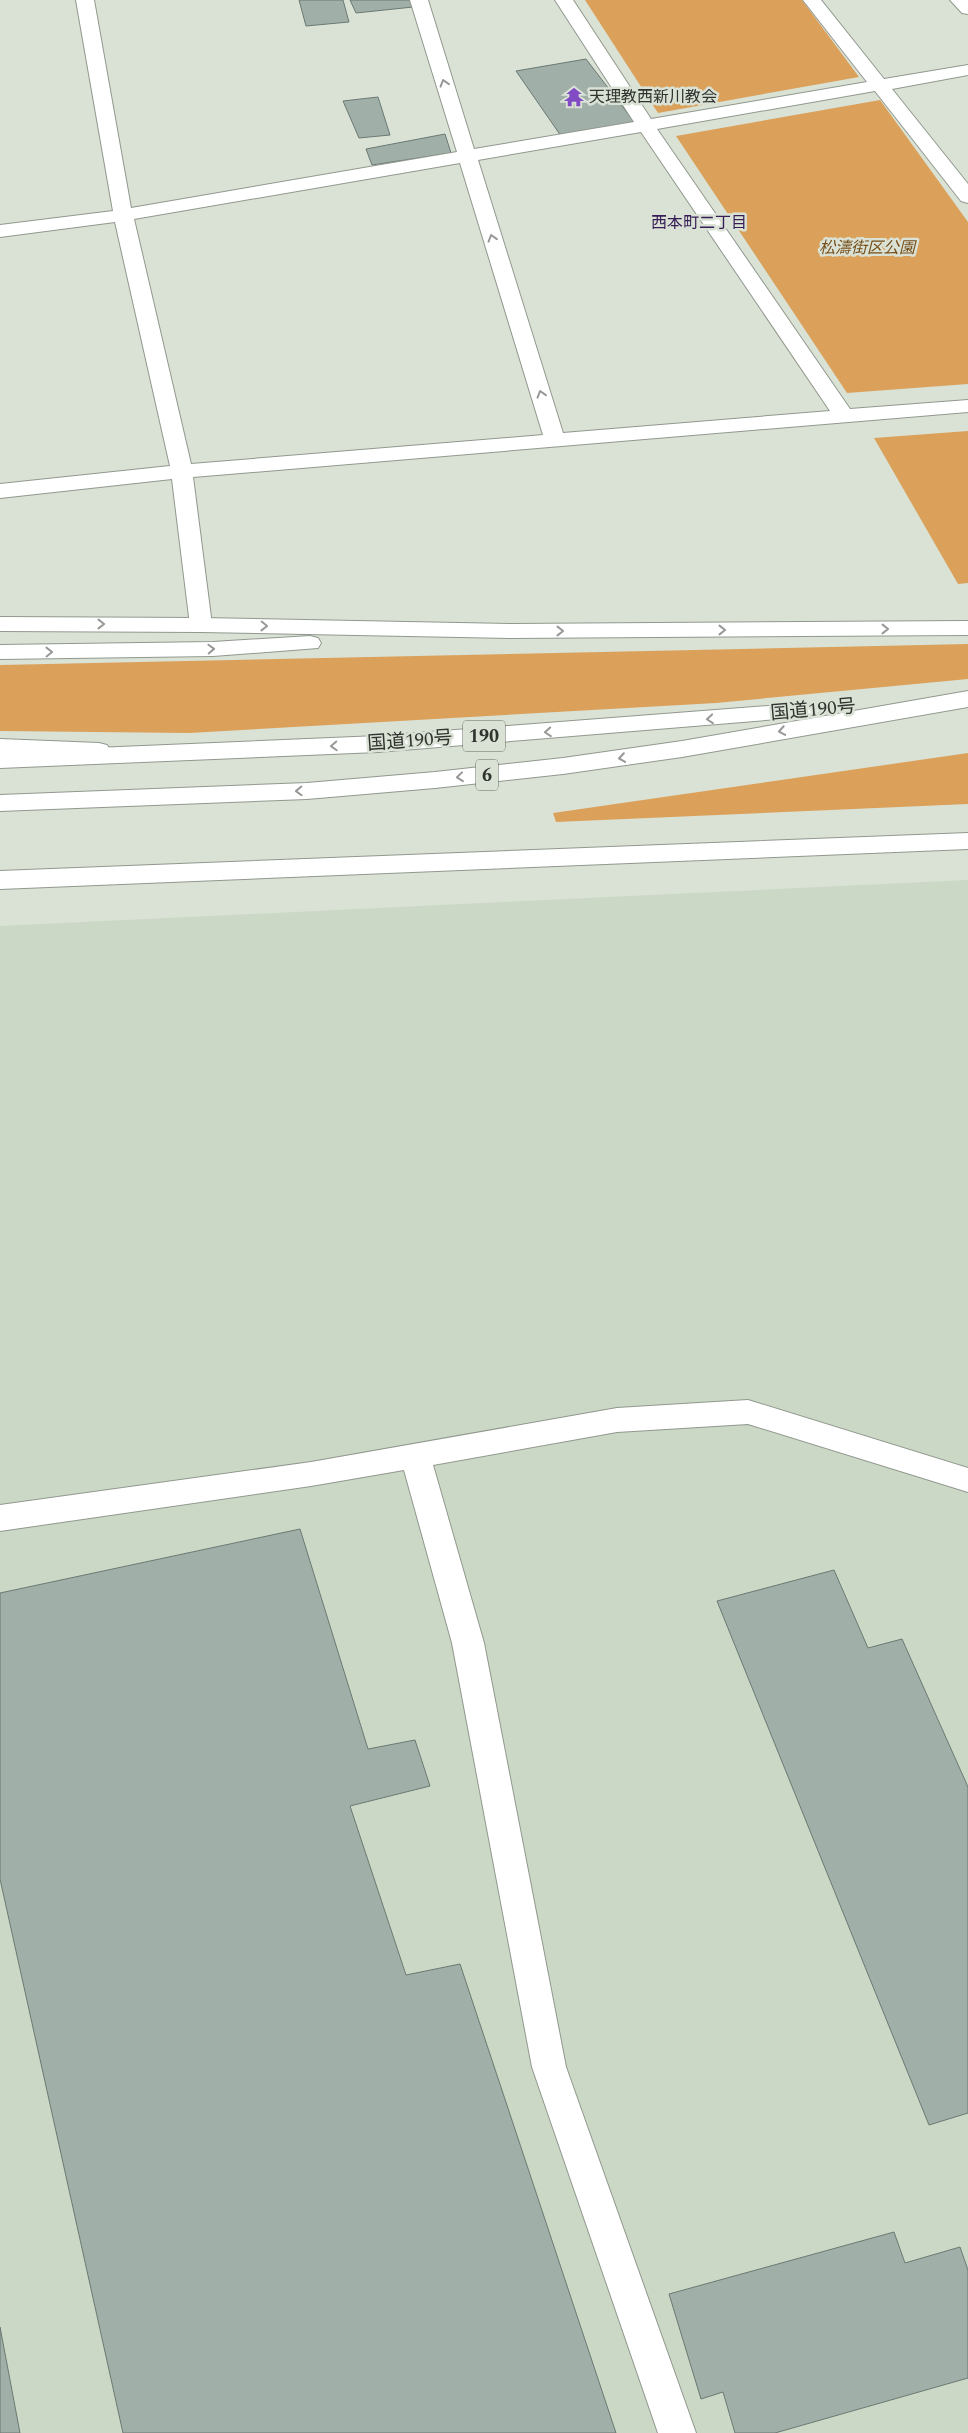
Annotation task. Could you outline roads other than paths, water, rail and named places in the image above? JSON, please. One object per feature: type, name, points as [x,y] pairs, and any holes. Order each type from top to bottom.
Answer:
[{"type":"main road","points":[[85,0],[123,216],[182,471],[201,625]]},
{"type":"main road","points":[[419,0],[555,440]]},
{"type":"main road","points":[[564,0],[646,126],[844,416]]},
{"type":"main road","points":[[812,0],[968,197]]},
{"type":"main road","points":[[960,0],[968,9]]},
{"type":"main road","points":[[0,231],[123,216],[968,70]]},
{"type":"main road","points":[[0,491],[182,471],[968,406]]},
{"type":"main road","points":[[0,624],[201,625],[511,631],[968,628]]},
{"type":"main road","points":[[0,652],[213,649],[511,631]]},
{"type":"main road","name":"国道190号","points":[[0,760],[181,754],[565,731],[968,698]]},
{"type":"main road","name":"6","points":[[0,803],[307,791],[435,780],[563,766],[682,748],[968,698]]},
{"type":"main road","points":[[0,747],[181,754]]},
{"type":"main road","points":[[0,880],[968,841]]},
{"type":"main road","points":[[0,1518],[301,1475],[617,1420],[748,1412],[968,1480]]},
{"type":"main road","points":[[415,1455],[468,1643],[549,2067],[677,2433]]},
{"type":"place","name":"天理教西新川教会","points":[[574,97]]},
{"type":"district","name":"西本町二丁目","points":[[699,223]]},
{"type":"park label","name":"松濤街区公園","points":[[867,248]]}]
